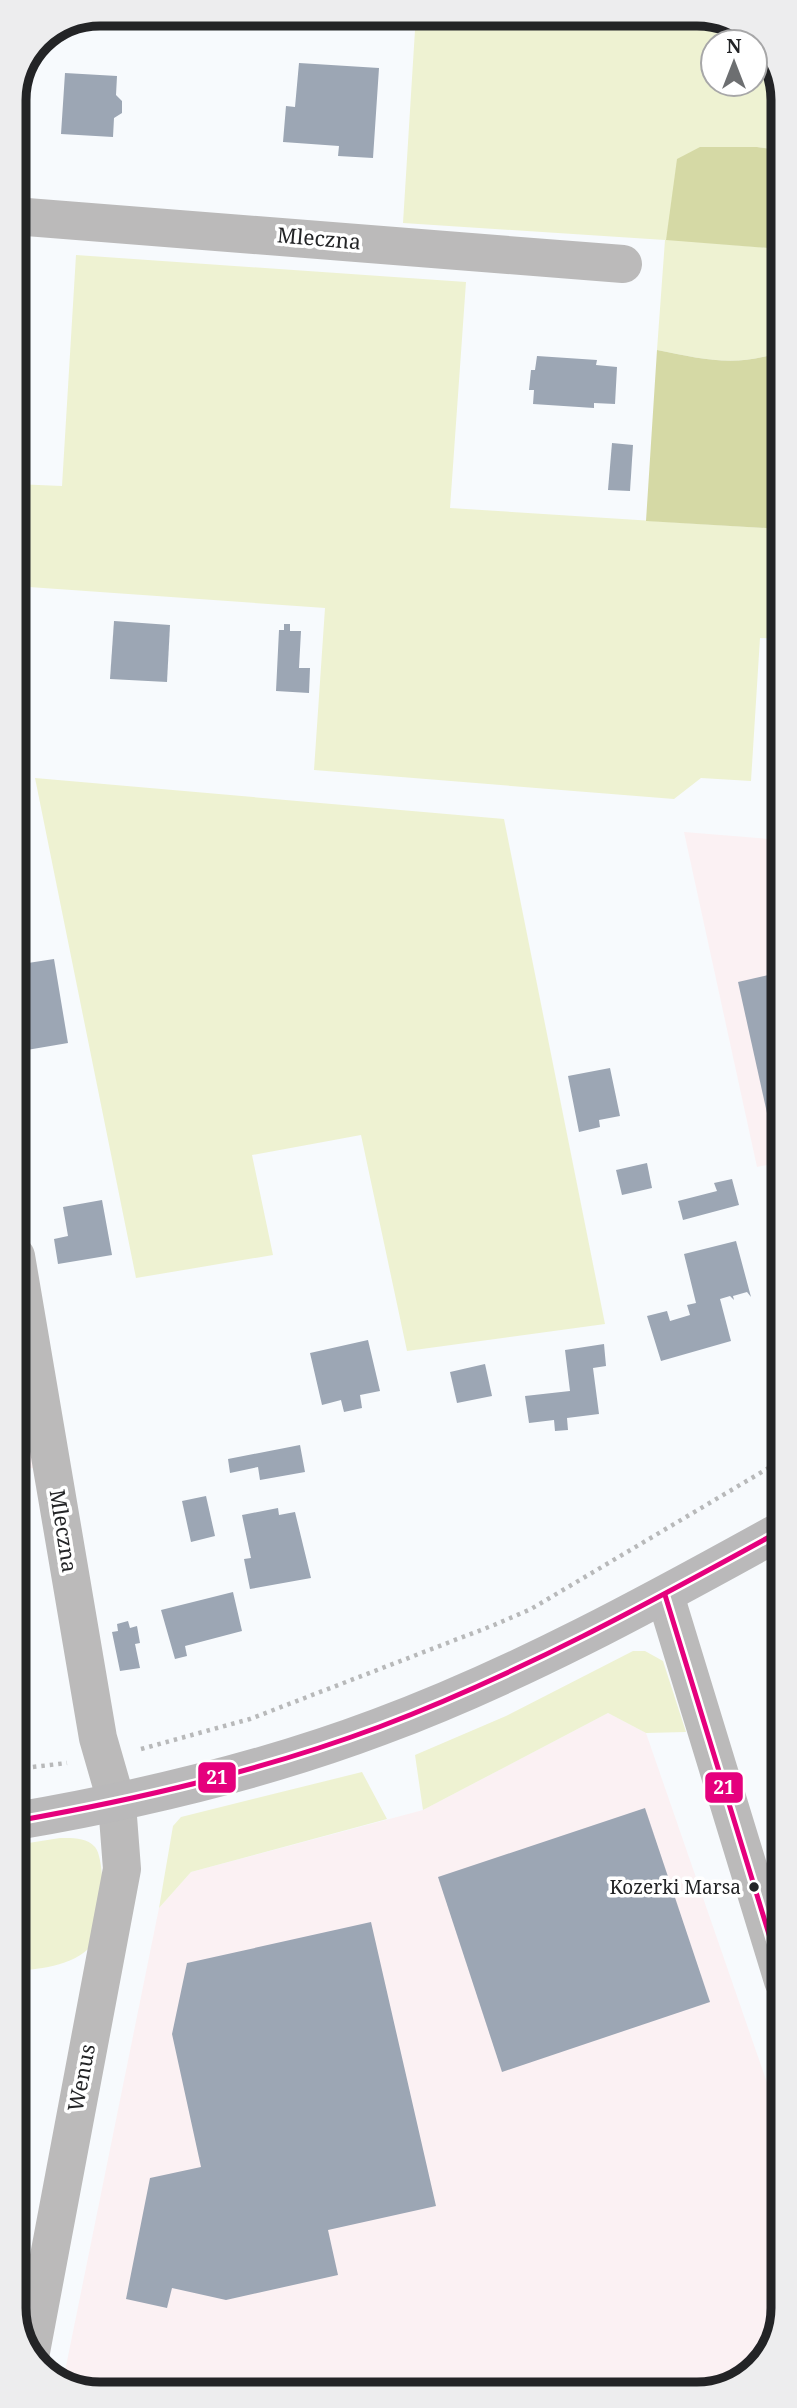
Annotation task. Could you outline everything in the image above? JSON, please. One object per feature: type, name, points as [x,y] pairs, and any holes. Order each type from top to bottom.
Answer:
[{"type":"main road","points":[[26,1819],[117,1804],[248,1769],[379,1727],[500,1676],[665,1595],[771,1536]]},
{"type":"street","name":"Mleczna","points":[[26,217],[623,264]]},
{"type":"street","name":"Mleczna","points":[[26,1314],[103,1758],[117,1804]]},
{"type":"street","points":[[665,1595],[771,1942]]},
{"type":"street","name":"Wenus","points":[[34,2339],[122,1869],[117,1804]]},
{"type":"path","points":[[26,1768],[103,1758],[250,1719],[494,1625],[531,1609],[771,1467]]},
{"type":"shaded area","points":[[684,832],[771,839],[771,1164],[757,1167]]},
{"type":"shaded area","points":[[26,1386],[41,1468],[26,1468]]},
{"type":"shaded area","points":[[608,1713],[646,1733],[771,2094],[771,2307],[767,2331],[755,2353],[729,2374],[696,2382],[96,2382],[65,2373],[159,1908],[191,1872],[423,1810]]},
{"type":"green space","points":[[415,26],[701,26],[711,28],[699,28],[699,98],[769,98],[769,86],[771,149],[757,147],[666,239],[771,248],[771,355],[733,361],[704,359],[657,350],[665,240],[403,223]]},
{"type":"green space","points":[[700,147],[771,149],[771,248],[666,240],[677,159]]},
{"type":"green space","points":[[76,255],[466,282],[450,508],[771,528],[771,639],[760,638],[751,781],[701,778],[674,799],[314,770],[325,608],[26,587],[26,484],[62,486]]},
{"type":"green space","points":[[657,350],[704,359],[733,361],[771,355],[771,528],[646,521]]},
{"type":"green space","points":[[35,778],[504,819],[605,1324],[407,1351],[361,1135],[252,1155],[273,1255],[136,1278]]},
{"type":"green space","points":[[633,1651],[645,1651],[663,1661],[686,1732],[646,1733],[608,1713],[423,1810],[415,1755],[506,1716]]},
{"type":"green space","points":[[362,1772],[387,1819],[191,1872],[159,1908],[173,1826],[181,1817]]},
{"type":"green space","points":[[60,1838],[87,1841],[99,1854],[102,1894],[98,1934],[88,1949],[70,1961],[26,1970],[26,1843]]},
{"type":"building","points":[[299,63],[379,68],[373,158],[338,156],[339,146],[283,142],[286,106],[295,107]]},
{"type":"building","points":[[65,73],[117,76],[116,95],[122,101],[122,113],[114,118],[113,137],[61,134]]},
{"type":"building","points":[[537,356],[597,360],[596,365],[617,367],[615,404],[594,403],[594,408],[533,404],[534,390],[529,390],[531,370],[535,370]]},
{"type":"building","points":[[612,443],[633,445],[630,491],[608,490]]},
{"type":"building","points":[[114,621],[170,625],[167,682],[110,679]]},
{"type":"building","points":[[284,624],[290,624],[290,631],[301,631],[299,668],[310,668],[309,693],[276,691],[279,630],[284,630]]},
{"type":"building","points":[[54,959],[68,1043],[26,1050],[26,963]]},
{"type":"building","points":[[771,974],[769,1122],[738,982]]},
{"type":"building","points":[[610,1068],[620,1116],[599,1120],[600,1127],[579,1132],[568,1076]]},
{"type":"building","points":[[647,1163],[652,1188],[622,1195],[616,1170]]},
{"type":"building","points":[[732,1179],[739,1205],[683,1220],[678,1201],[717,1191],[714,1183]]},
{"type":"building","points":[[102,1200],[112,1255],[58,1264],[54,1239],[68,1236],[63,1207]]},
{"type":"building","points":[[736,1241],[751,1297],[747,1292],[733,1296],[734,1300],[730,1296],[720,1299],[731,1341],[661,1361],[647,1316],[667,1311],[670,1321],[690,1315],[687,1305],[696,1303],[684,1254]]},
{"type":"building","points":[[368,1340],[380,1391],[360,1395],[362,1408],[344,1412],[341,1400],[322,1405],[310,1353]]},
{"type":"building","points":[[604,1344],[606,1366],[593,1368],[599,1414],[567,1418],[568,1430],[555,1431],[554,1420],[529,1423],[525,1396],[570,1391],[565,1350]]},
{"type":"building","points":[[485,1364],[492,1396],[457,1403],[450,1372]]},
{"type":"building","points":[[300,1445],[305,1472],[260,1480],[258,1467],[230,1473],[228,1459]]},
{"type":"building","points":[[206,1496],[215,1536],[191,1542],[182,1501]]},
{"type":"building","points":[[278,1508],[279,1515],[295,1512],[311,1578],[250,1589],[244,1559],[251,1558],[242,1515]]},
{"type":"building","points":[[233,1592],[242,1631],[185,1646],[187,1656],[175,1659],[161,1610]]},
{"type":"building","points":[[128,1621],[130,1628],[137,1626],[140,1643],[135,1644],[140,1668],[120,1671],[112,1632],[118,1631],[117,1624]]},
{"type":"building","points":[[645,1808],[710,2002],[502,2072],[438,1877]]},
{"type":"building","points":[[371,1922],[436,2206],[328,2230],[338,2275],[226,2300],[172,2288],[167,2308],[126,2299],[150,2178],[201,2167],[172,2034],[187,1963]]},
{"type":"transit line","name":"21","points":[[26,1819],[199,1782],[290,1757],[379,1727],[533,1660],[634,1610],[771,1536]]},
{"type":"transit line","name":"21","points":[[665,1595],[771,1941]]},
{"type":"place","name":"Kozerki Marsa","points":[[754,1887]]}]
